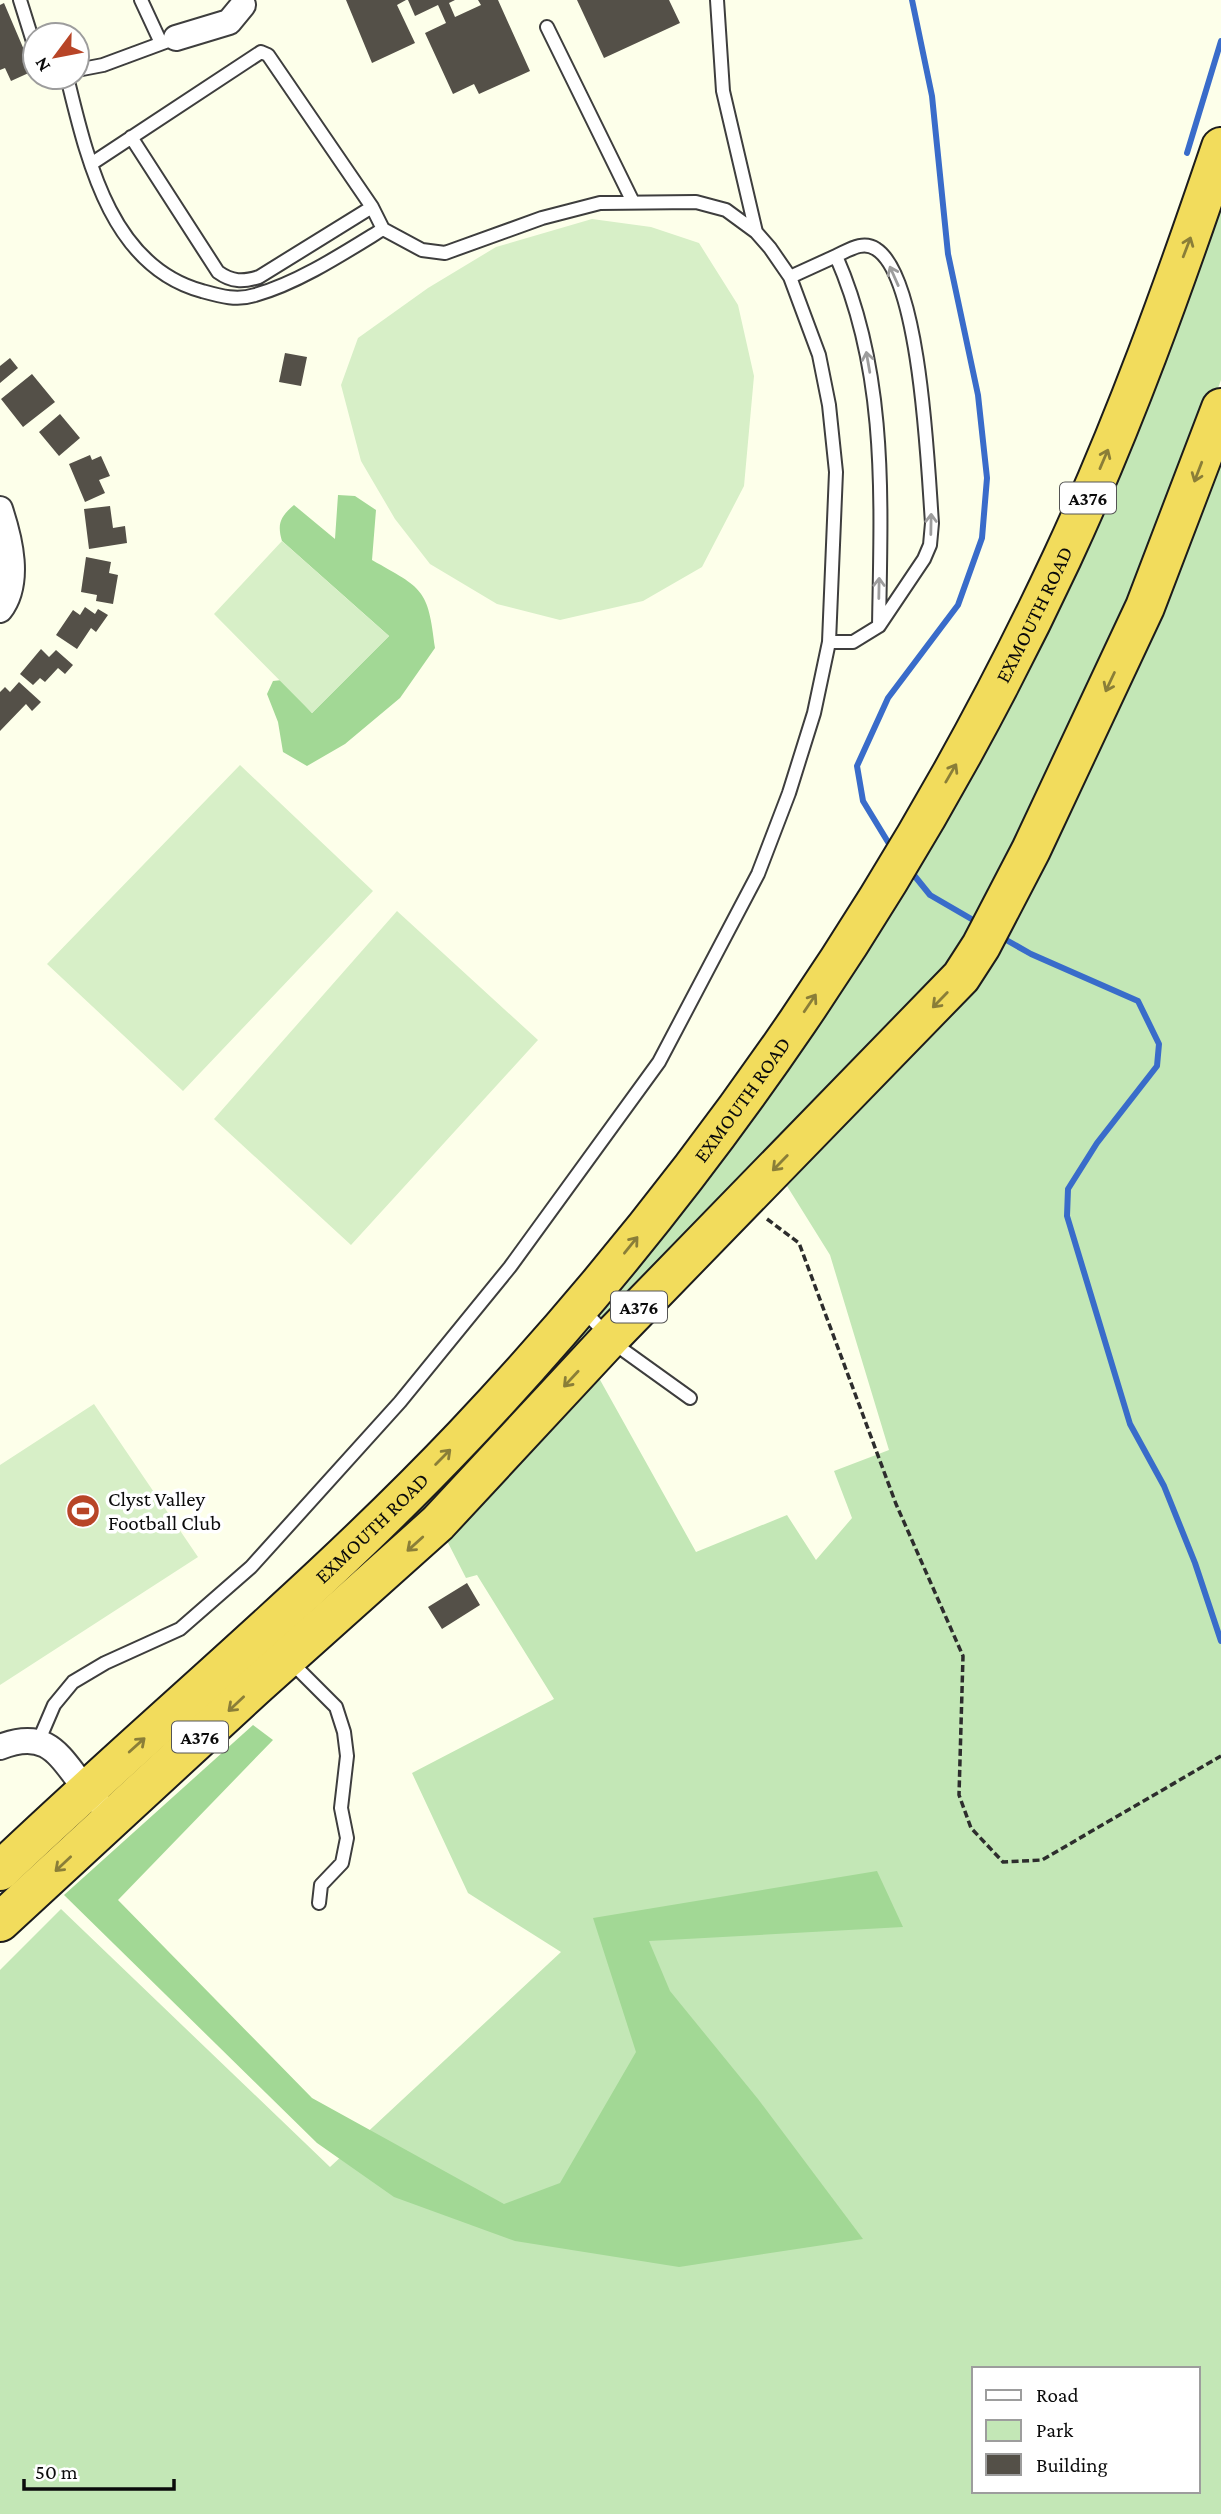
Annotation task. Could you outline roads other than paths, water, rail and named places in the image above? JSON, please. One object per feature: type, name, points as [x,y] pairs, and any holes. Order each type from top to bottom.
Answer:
[{"type":"highway","name":"EXMOUTH ROAD","points":[[0,1871],[364,1536],[460,1440],[580,1308],[757,1082],[890,881],[977,729],[1064,554],[1128,402],[1220,152]]},
{"type":"highway","name":"EXMOUTH ROAD","points":[[0,1922],[438,1523],[610,1338],[961,977],[999,911],[1145,607],[1221,408]]},
{"type":"street","points":[[169,40],[229,22],[248,2]]},
{"type":"street","points":[[0,509],[10,547],[12,581],[0,610]]},
{"type":"street","points":[[0,1746],[20,1739],[39,1740],[53,1749],[86,1791],[113,1818]]},
{"type":"lane","points":[[20,0],[27,21]]},
{"type":"lane","points":[[91,67],[169,40],[141,0]]},
{"type":"lane","points":[[717,0],[723,91],[756,232]]},
{"type":"lane","points":[[547,27],[633,202]]},
{"type":"lane","points":[[39,1740],[54,1705],[73,1682],[180,1629],[251,1567],[400,1402],[510,1267],[651,1073],[758,874],[789,793],[814,713],[829,642],[836,472],[829,405],[819,355],[790,278],[756,232],[726,210],[696,202],[600,203],[542,218],[445,253],[422,250],[383,229],[372,208],[268,55],[261,52],[90,164]]},
{"type":"lane","points":[[71,91],[90,164],[110,210],[137,252],[158,271],[188,287],[229,298],[254,296],[333,260],[383,229]]},
{"type":"lane","points":[[131,137],[218,272],[225,277],[243,282],[260,277],[372,208]]},
{"type":"lane","points":[[790,278],[865,245],[876,248],[886,258],[898,282],[923,393],[932,523],[930,545],[879,626],[853,642],[829,642]]},
{"type":"lane","points":[[836,256],[857,311],[876,409],[882,477],[879,626]]},
{"type":"lane","points":[[580,1308],[645,1368],[690,1398]]},
{"type":"lane","points":[[287,1658],[336,1707],[344,1732],[347,1756],[341,1808],[347,1838],[342,1863],[321,1885],[319,1903]]},
{"type":"waterway","points":[[891,847],[863,801],[857,766],[888,698],[958,605],[982,538],[987,478],[978,395],[948,254],[932,96],[912,0]]},
{"type":"waterway","points":[[1187,153],[1221,41]]},
{"type":"waterway","points":[[909,869],[930,895],[980,924]]},
{"type":"waterway","points":[[1001,937],[1031,954],[1138,1001],[1159,1044],[1157,1066],[1097,1143],[1068,1189],[1067,1216],[1130,1424],[1164,1486],[1195,1563],[1221,1641]]},
{"type":"place","name":"Clyst Valley Football Club","points":[[83,1511]]}]
